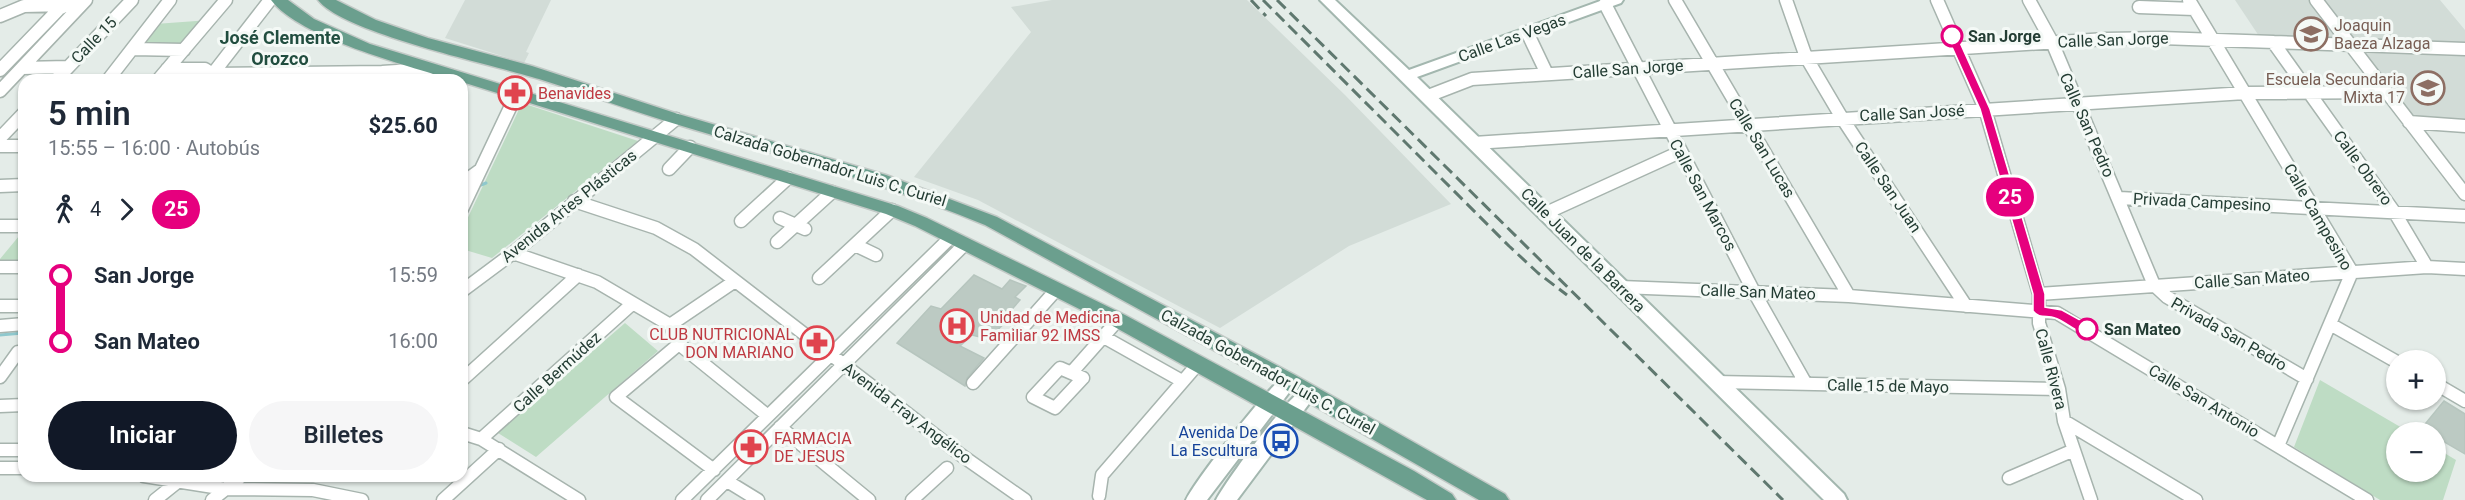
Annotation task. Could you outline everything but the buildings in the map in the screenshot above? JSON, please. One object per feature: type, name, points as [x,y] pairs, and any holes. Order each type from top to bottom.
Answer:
[{"type":"main road","name":"Calzada Gobernador Luis C. Curiel","points":[[278,0],[309,22],[336,36],[395,56],[426,72]]},
{"type":"main road","name":"Calzada Gobernador Luis C. Curiel","points":[[325,0],[390,31],[529,71],[676,119],[896,183],[953,204],[991,222],[1288,381],[1498,500]]},
{"type":"main road","name":"Calle Juan de la Barrera","points":[[1327,0],[1407,75],[1838,500]]},
{"type":"main road","name":"Calle Las Vegas","points":[[1407,75],[1610,2]]},
{"type":"main road","name":"Calzada Gobernador Luis C. Curiel","points":[[468,81],[517,93],[892,210],[958,240],[1118,320],[1407,477],[1445,500]]},
{"type":"main road","points":[[1196,500],[1288,381]]},
{"type":"main road","points":[[1226,500],[1289,414],[1308,393]]},
{"type":"street","points":[[0,91],[86,0]]},
{"type":"street","name":"Calle 15","points":[[62,74],[132,0]]},
{"type":"street","points":[[113,74],[170,0]]},
{"type":"street","points":[[163,74],[226,0]]},
{"type":"street","points":[[212,74],[270,0]]},
{"type":"street","name":"Calle San Lucas","points":[[1675,0],[1849,296]]},
{"type":"street","name":"Calle San Juan","points":[[1786,0],[1806,57],[1842,118],[1966,306]]},
{"type":"street","name":"Calle Rivera","points":[[1937,0],[1985,109],[2039,294],[2039,323],[2060,389],[2064,421],[2091,500]]},
{"type":"street","name":"Calle San Pedro","points":[[2028,0],[2052,42],[2154,285]]},
{"type":"street","points":[[2316,0],[2465,194]]},
{"type":"street","points":[[0,16],[24,6],[72,2]]},
{"type":"street","points":[[0,70],[59,9],[72,2]]},
{"type":"street","name":"Calle San Marcos","points":[[1610,2],[1637,68],[1668,129],[1754,292],[1806,384]]},
{"type":"street","points":[[2139,7],[2191,5]]},
{"type":"street","name":"Calle Campesino","points":[[2191,5],[2352,272],[2278,446]]},
{"type":"street","points":[[2158,8],[2164,18]]},
{"type":"street","points":[[1527,32],[1547,74]]},
{"type":"street","name":"Calle San Jorge","points":[[1428,96],[1472,79],[2052,42],[2161,38],[2465,50]]},
{"type":"street","name":"Calle Obrero","points":[[2272,42],[2395,213],[2427,267]]},
{"type":"street","points":[[132,49],[184,50]]},
{"type":"street","points":[[395,56],[386,60],[379,74],[426,72]]},
{"type":"street","points":[[22,68],[68,67]]},
{"type":"street","points":[[167,69],[205,69],[208,74]]},
{"type":"street","name":"Calle San José","points":[[1474,143],[2245,93],[2386,92]]},
{"type":"street","points":[[468,197],[517,93]]},
{"type":"street","points":[[0,138],[18,119]]},
{"type":"street","name":"Avenida Artes Plásticas","points":[[468,284],[513,253],[676,119]]},
{"type":"street","points":[[2409,122],[2465,126]]},
{"type":"street","points":[[0,146],[18,146]]},
{"type":"street","points":[[669,169],[690,147]]},
{"type":"street","points":[[1546,213],[1680,152]]},
{"type":"street","points":[[468,179],[481,170]]},
{"type":"street","points":[[741,221],[788,178]]},
{"type":"street","points":[[2,188],[18,186]]},
{"type":"street","points":[[777,242],[800,227],[832,192]]},
{"type":"street","name":"Privada Campesino","points":[[2119,198],[2465,216]]},
{"type":"street","name":"Avenida Fray Angélico","points":[[574,201],[656,228],[694,249],[961,455],[1025,500]]},
{"type":"street","points":[[819,278],[892,210]]},
{"type":"street","points":[[780,218],[800,227]]},
{"type":"street","points":[[0,226],[18,226]]},
{"type":"street","points":[[682,500],[829,354],[958,240]]},
{"type":"street","points":[[707,500],[843,364],[958,240]]},
{"type":"street","points":[[855,245],[876,255]]},
{"type":"street","points":[[513,253],[597,282],[670,326],[679,344],[768,416]]},
{"type":"street","points":[[0,267],[18,267]]},
{"type":"street","name":"Calle San Mateo","points":[[2039,294],[2427,267],[2465,269]]},
{"type":"street","points":[[468,375],[578,275]]},
{"type":"street","points":[[670,326],[735,281]]},
{"type":"street","name":"Privada San Pedro","points":[[2154,285],[2167,297],[2307,379]]},
{"type":"street","name":"Calle San Mateo","points":[[1621,287],[1849,296],[2039,311]]},
{"type":"street","points":[[973,383],[1057,289]]},
{"type":"street","name":"Calle Bermúdez","points":[[481,439],[632,304]]},
{"type":"street","points":[[0,306],[18,306]]},
{"type":"street","name":"Calle San Antonio","points":[[2039,311],[2057,313],[2073,321],[2367,500]]},
{"type":"street","points":[[1072,372],[1118,320]]},
{"type":"street","points":[[0,326],[18,324]]},
{"type":"street","points":[[2330,324],[2386,356]]},
{"type":"street","points":[[1102,336],[1182,381]]},
{"type":"street","points":[[679,344],[616,397],[714,470]]},
{"type":"street","points":[[0,377],[18,356]]},
{"type":"street","points":[[1099,496],[1102,475],[1197,364]]},
{"type":"street","points":[[1060,368],[1072,372],[1083,378],[1055,408],[1033,397],[1060,368]]},
{"type":"street","name":"Calle 15 de Mayo","points":[[1716,382],[2060,389]]},
{"type":"street","points":[[2446,390],[2465,401]]},
{"type":"street","points":[[0,406],[18,405]]},
{"type":"street","points":[[2064,421],[2196,500]]},
{"type":"street","points":[[780,427],[869,500]]},
{"type":"street","points":[[468,435],[499,449],[579,500]]},
{"type":"street","points":[[468,477],[499,449]]},
{"type":"street","points":[[0,450],[18,450]]},
{"type":"street","points":[[2009,478],[2074,450]]},
{"type":"street","points":[[0,468],[18,468]]},
{"type":"street","points":[[912,500],[947,468]]},
{"type":"street","points":[[727,481],[758,500]]},
{"type":"street","points":[[155,500],[177,482]]},
{"type":"street","points":[[194,482],[226,489],[313,490],[362,500]]},
{"type":"street","points":[[212,500],[235,482]]},
{"type":"street","points":[[443,500],[463,482]]},
{"type":"shaded area","points":[[465,0],[551,0],[526,52],[529,53],[524,63],[445,38]]},
{"type":"shaded area","points":[[1052,0],[1247,0],[1345,95],[1451,204],[1349,246],[1220,328],[978,200],[914,177],[1031,32],[1011,7]]},
{"type":"shaded area","points":[[2235,0],[2311,0],[2342,41],[2261,39]]},
{"type":"shaded area","points":[[2321,0],[2440,0],[2465,30],[2465,44],[2353,42]]},
{"type":"shaded area","name":"Escuela Secundaria Mixta 17","points":[[2362,51],[2465,55],[2465,126],[2417,122]]},
{"type":"green space","points":[[210,20],[184,50],[134,51],[155,24]]},
{"type":"green space","points":[[522,103],[638,141],[492,258],[468,251],[468,217]]},
{"type":"green space","points":[[18,237],[18,267],[0,267],[0,259]]},
{"type":"green space","points":[[625,323],[658,351],[536,457],[498,433]]},
{"type":"green space","points":[[2320,380],[2392,422],[2386,422],[2386,482],[2446,482],[2446,454],[2456,460],[2443,500],[2380,500],[2294,447]]},
{"type":"waterway","points":[[481,185],[486,183]]},
{"type":"waterway","points":[[0,335],[18,333]]},
{"type":"railway","points":[[1251,0],[1266,16]]},
{"type":"railway","points":[[1263,0],[1509,246],[1538,273],[1567,295]]},
{"type":"railway","points":[[1277,0],[1783,500]]},
{"type":"bus line","name":"25","points":[[1952,36],[1985,109],[2039,294],[2039,311],[2057,313],[2087,329]]},
{"type":"place","name":"Joaquin Baeza Alzaga","points":[[2311,34]]},
{"type":"place","name":"San Jorge","points":[[1952,36]]},
{"type":"place","name":"Escuela Secundaria Mixta 17","points":[[2428,88]]},
{"type":"place","name":"Benavides","points":[[515,93]]},
{"type":"place","name":"Unidad de Medicina Familiar 92 IMSS","points":[[957,326]]},
{"type":"place","name":"San Mateo","points":[[2087,329]]},
{"type":"place","name":"CLUB NUTRICIONAL DON MARIANO","points":[[817,343]]},
{"type":"place","name":"Avenida De La Escultura","points":[[1281,441]]},
{"type":"place","name":"FARMACIA DE JESUS","points":[[751,447]]},
{"type":"district","name":"José Clemente Orozco","points":[[280,47]]}]
